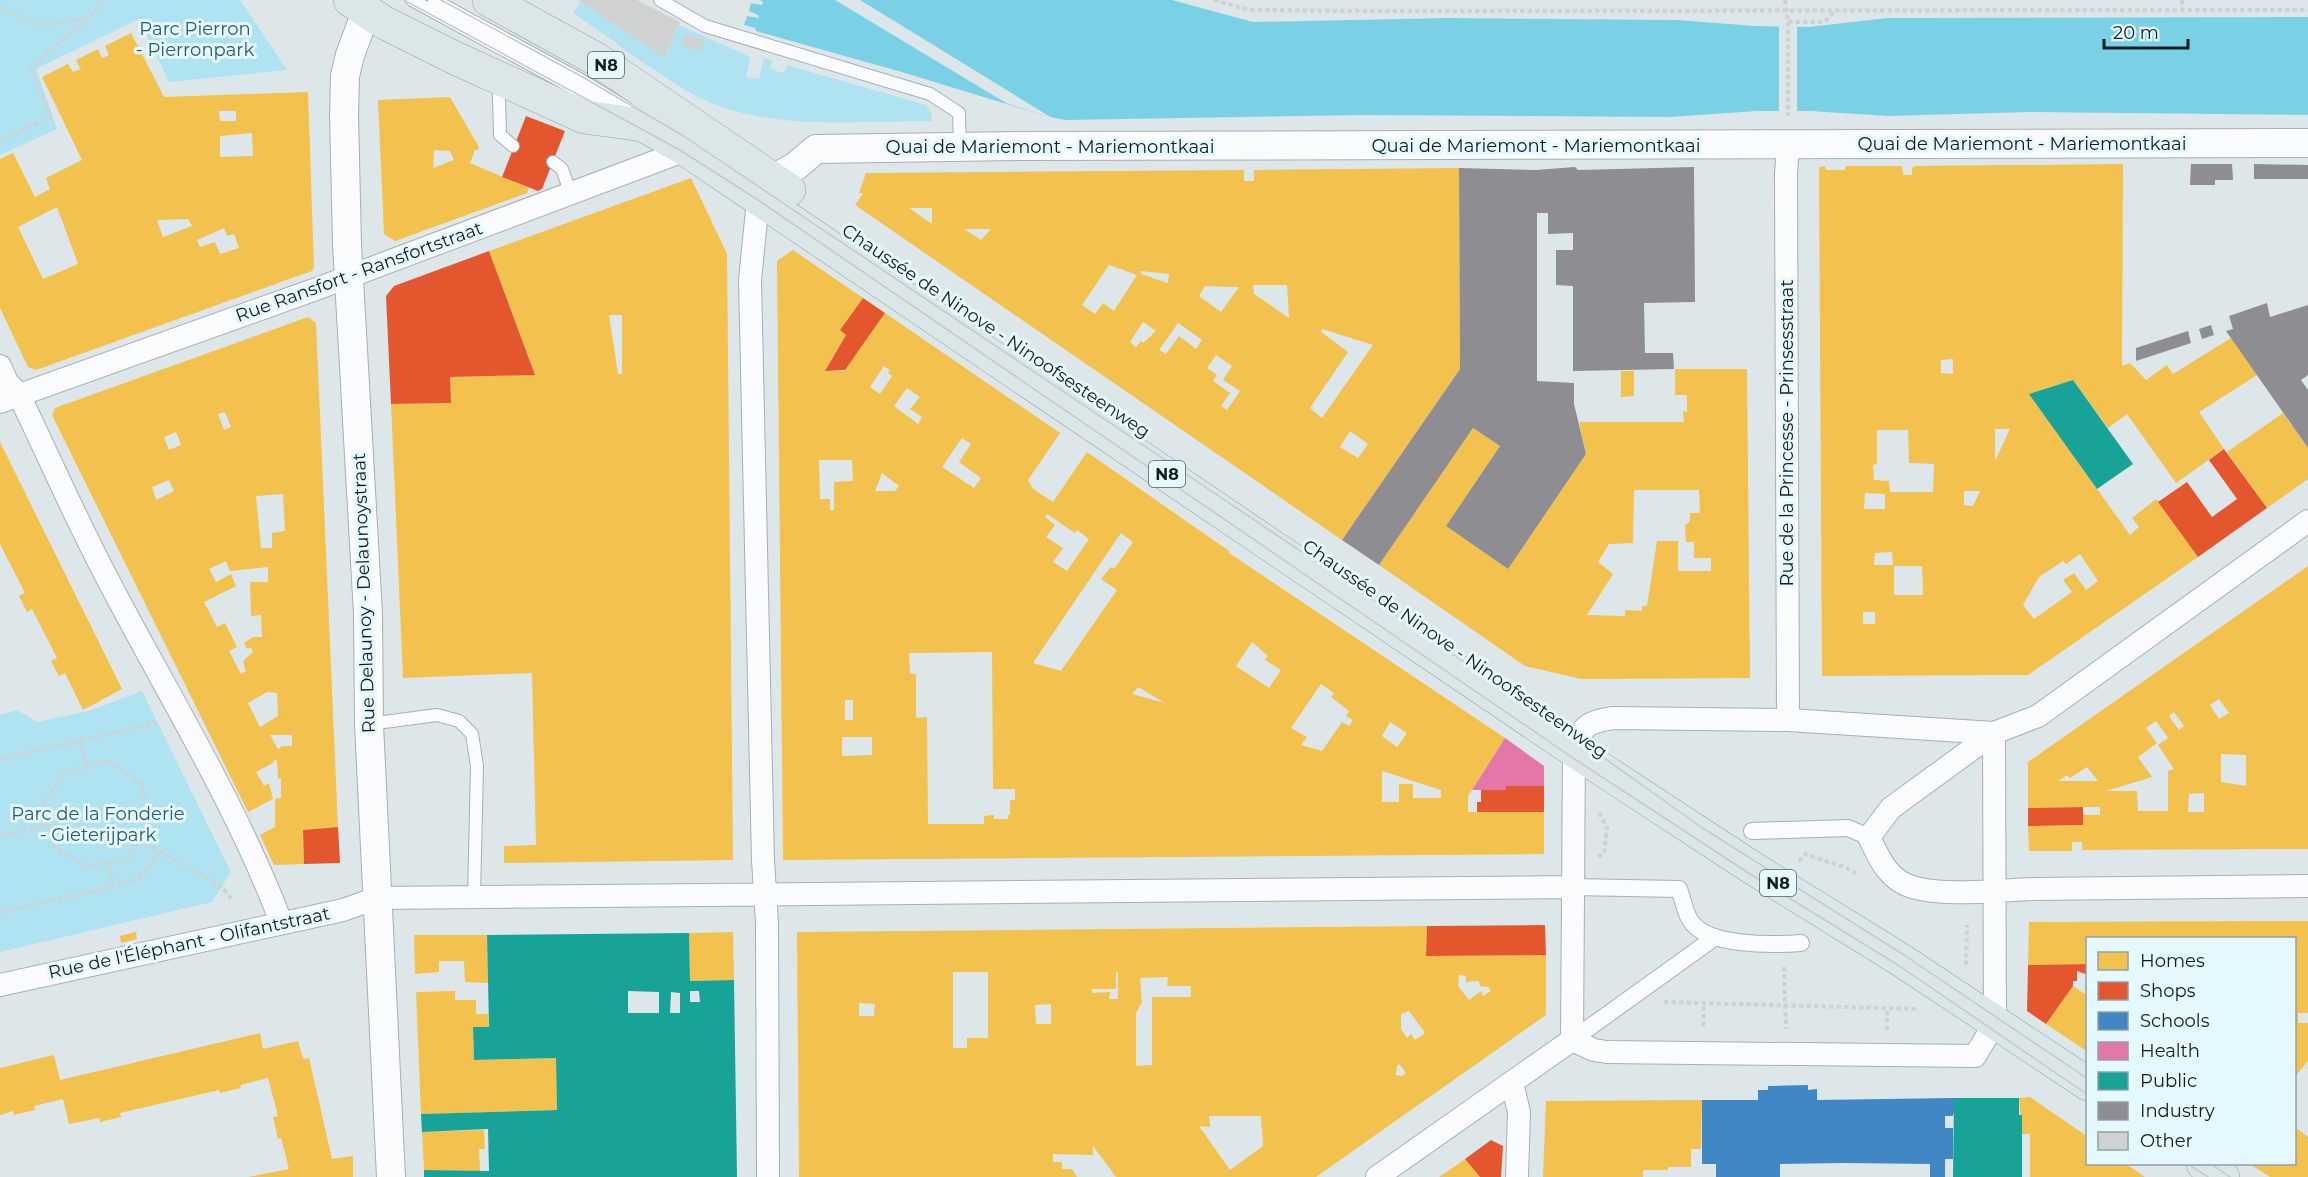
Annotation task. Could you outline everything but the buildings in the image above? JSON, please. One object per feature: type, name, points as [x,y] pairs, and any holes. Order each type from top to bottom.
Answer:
[{"type":"main road","name":"Chaussée de Ninove - Ninoofsesteenweg","points":[[489,0],[596,59],[698,146],[766,188],[1576,742],[1692,828],[1750,867],[1864,936],[1995,1023]]},
{"type":"main road","name":"Chaussée de Ninove - Ninoofsesteenweg","points":[[358,6],[505,81],[584,117],[643,125],[698,146]]},
{"type":"main road","name":"N8","points":[[1995,1023],[2086,1083]]},
{"type":"main road","points":[[2205,1165],[2223,1177]]},
{"type":"street","name":"Rue Delaunoy - Delaunoystraat","points":[[358,6],[345,76],[344,115],[349,277],[369,614],[369,723],[391,1177]]},
{"type":"street","name":"Quai de Mariemont - Mariemontkaai","points":[[766,188],[816,150],[960,147],[2308,143]]},
{"type":"street","name":"Rue Ransfort - Ransfortstraat","points":[[9,399],[349,277],[698,146]]},
{"type":"street","name":"Rue de la Princesse - Prinsesstraat","points":[[1788,146],[1786,174],[1788,720]]},
{"type":"street","points":[[766,188],[754,225],[750,280],[765,894],[768,1177]]},
{"type":"street","points":[[0,366],[7,382],[9,399],[184,718],[268,888],[281,922]]},
{"type":"street","points":[[1869,837],[1891,808],[1994,733],[2038,716],[2308,521]]},
{"type":"street","points":[[1572,1040],[1572,887],[1576,742],[1588,724],[1613,718],[1788,720],[1994,733]]},
{"type":"street","points":[[1572,1040],[1594,1050],[1607,1052],[1975,1056],[1995,1023],[1994,733]]},
{"type":"street","points":[[1752,831],[1848,828],[1869,837],[1881,863],[1894,879],[1910,887],[1941,892],[2308,886]]},
{"type":"street","points":[[1572,887],[1679,889],[1690,922],[1714,938],[1773,944],[1801,944]]},
{"type":"street","name":"Rue de l'Éléphant - Olifantstraat","points":[[0,985],[343,910],[377,898],[1572,887]]},
{"type":"street","points":[[1377,1177],[1714,938]]},
{"type":"street","points":[[1512,1083],[1519,1112],[1517,1177]]},
{"type":"lane","name":"Chaussée de Ninove - Ninoofsesteenweg","points":[[412,0],[643,125]]},
{"type":"lane","name":"Chaussée de Ninove - Ninoofsesteenweg","points":[[435,0],[698,146]]},
{"type":"lane","points":[[660,0],[705,26],[930,94],[959,113],[960,147]]},
{"type":"lane","points":[[505,81],[499,96],[500,135],[513,146]]},
{"type":"lane","points":[[553,162],[562,169],[571,194]]},
{"type":"lane","points":[[369,723],[437,715],[459,721],[472,734],[477,766],[474,897]]},
{"type":"lane","points":[[1995,1023],[2086,1089]]},
{"type":"lane","points":[[2196,1165],[2214,1177]]},
{"type":"path","points":[[0,141],[51,117],[30,68],[89,17],[105,0]]},
{"type":"path","points":[[1214,0],[1249,10],[2308,10]]},
{"type":"path","points":[[1785,0],[1788,20],[1788,115]]},
{"type":"path","points":[[2182,0],[2182,9]]},
{"type":"path","points":[[0,8],[40,26],[89,17]]},
{"type":"path","points":[[1788,20],[1824,22],[1834,11]]},
{"type":"path","points":[[0,759],[184,718]]},
{"type":"path","points":[[80,741],[86,766]]},
{"type":"path","points":[[107,761],[141,783],[151,824],[128,858],[85,867],[54,846],[43,804],[64,773],[86,766],[107,761]]},
{"type":"path","points":[[0,836],[49,825]]},
{"type":"path","points":[[140,840],[159,853],[222,887],[233,901]]},
{"type":"path","points":[[0,912],[139,879],[159,853]]},
{"type":"path","points":[[1794,866],[1805,854],[1847,867]]},
{"type":"path","points":[[108,862],[113,887]]},
{"type":"path","points":[[1784,967],[1786,1036]]},
{"type":"path","points":[[1627,1001],[1924,1009]]},
{"type":"path","points":[[1703,1026],[1704,1003]]},
{"type":"green space","name":"Parc Pierron - Pierronpark","points":[[0,0],[240,0],[287,70],[169,82],[139,19],[36,69],[57,129],[0,155]]},
{"type":"green space","points":[[581,2],[664,58],[679,25],[750,57],[746,77],[759,79],[764,58],[772,61],[770,69],[784,73],[787,65],[926,105],[931,113],[932,121],[810,122],[750,115],[721,107],[678,86],[573,13]]},
{"type":"green space","name":"Parc de la Fonderie - Gieterijpark","points":[[142,691],[231,872],[212,902],[0,952],[0,715],[17,710],[37,722],[89,711]]},
{"type":"shaded area","points":[[760,0],[1172,0],[1253,22],[1447,18],[1677,20],[1755,26],[1809,27],[1888,18],[2308,17],[2308,115],[2029,112],[1888,116],[1810,111],[1757,111],[1670,117],[1363,115],[1065,120],[756,31],[755,28],[744,25],[747,16],[759,18],[758,15],[749,11],[751,3],[762,5],[763,2]]},
{"type":"pier","points":[[835,0],[860,0],[1052,118],[1006,103]]},
{"type":"pier","points":[[1779,23],[1797,24],[1797,114],[1779,114]]},
{"type":"tram line","points":[[404,0],[680,150],[758,200],[1573,758],[1747,872],[1898,965],[2086,1094]]},
{"type":"tram line","points":[[441,0],[579,75],[682,135],[1406,622],[1701,827],[1904,955],[2086,1078]]},
{"type":"tram line","points":[[2190,1165],[2208,1177]]},
{"type":"tram line","points":[[2212,1165],[2230,1177]]}]
